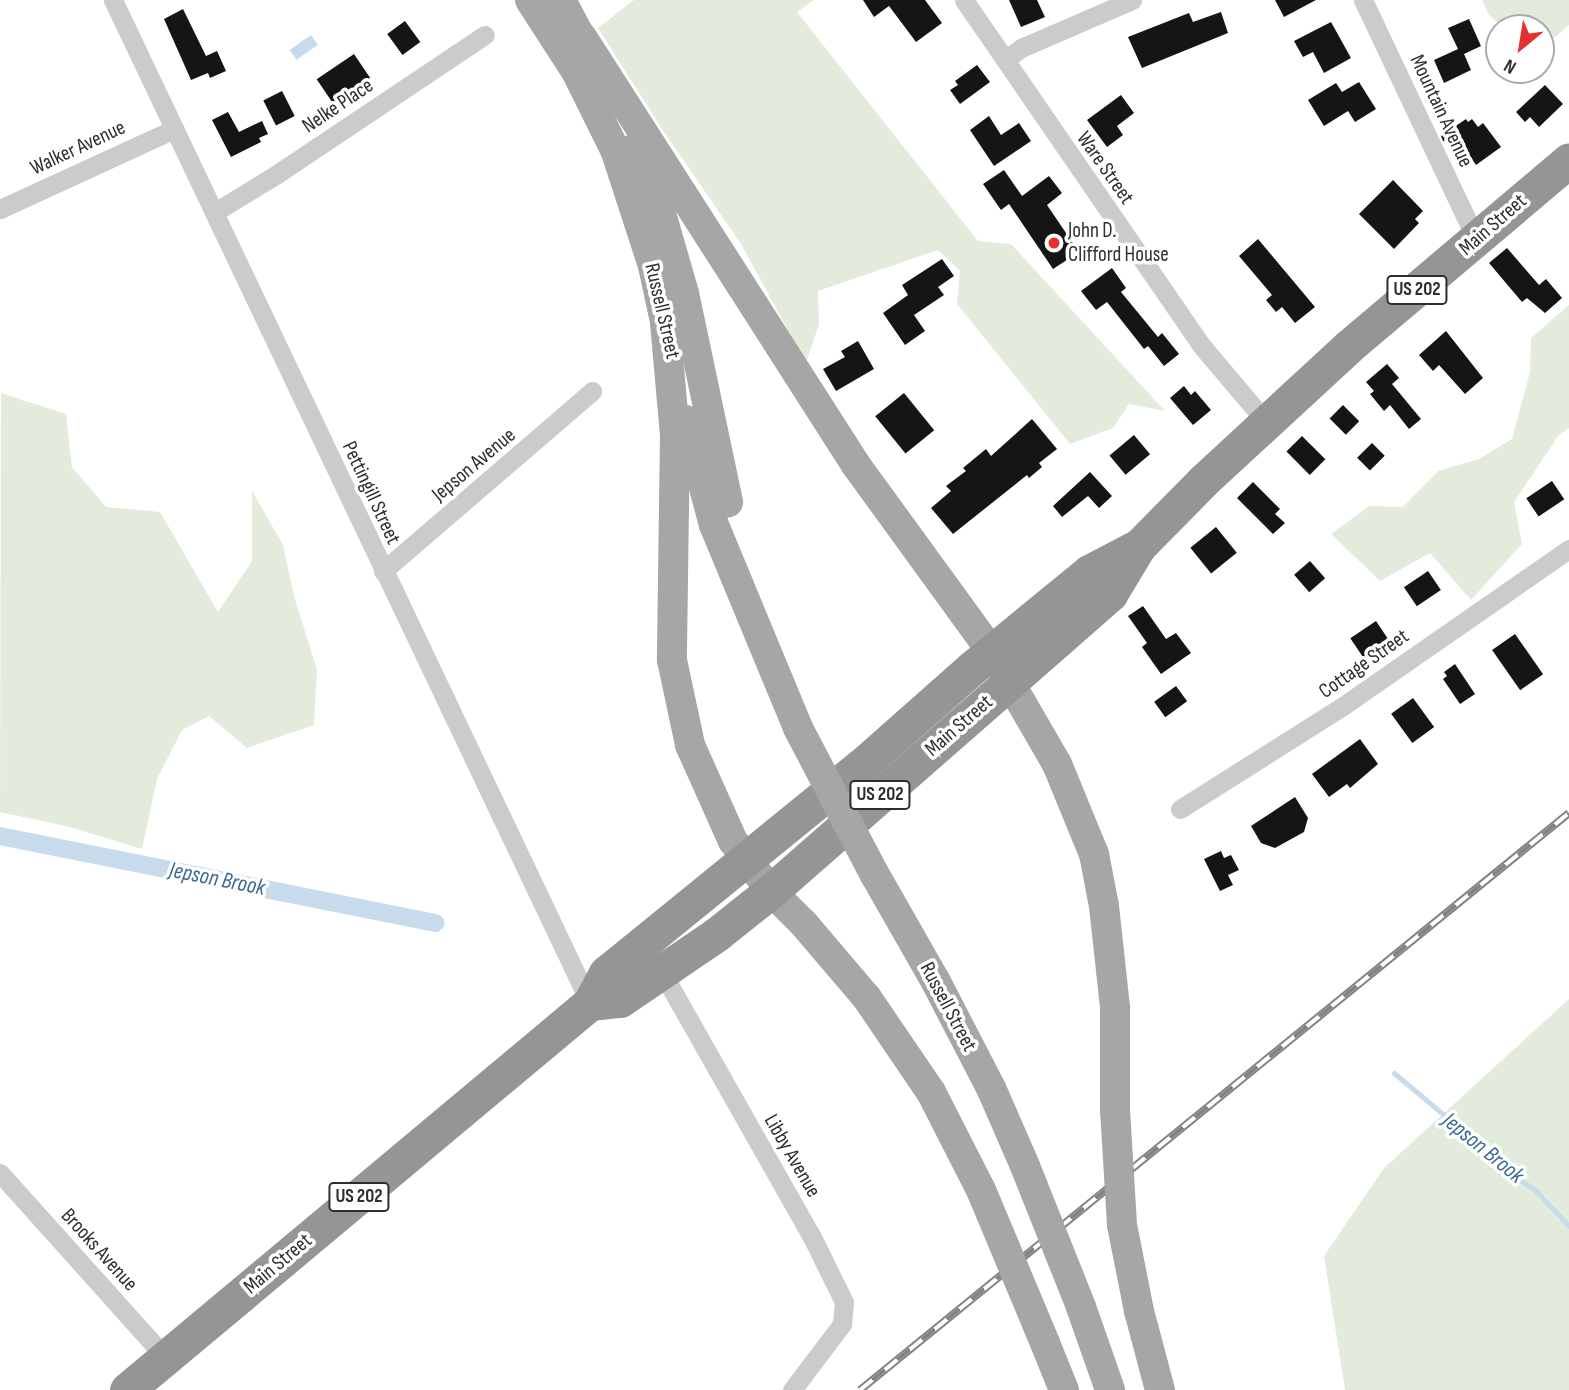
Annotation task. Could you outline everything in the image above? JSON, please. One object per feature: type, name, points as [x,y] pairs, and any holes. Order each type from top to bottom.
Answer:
[{"type":"highway","name":"Main Street","points":[[590,1003],[620,1000],[717,934],[771,891],[1110,594],[1139,546],[1348,347],[1569,160]]},
{"type":"highway","name":"Main Street","points":[[127,1390],[590,1003],[606,973],[747,860],[1090,572],[1139,546]]},
{"type":"main road","name":"Russell Street","points":[[530,0],[577,73],[616,152],[653,267],[694,454],[714,525],[798,728],[875,875],[935,980],[990,1088],[1025,1166],[1081,1307],[1110,1390]]},
{"type":"main road","name":"Russell Street","points":[[561,0],[582,37],[656,195],[684,293],[718,463],[760,635]]},
{"type":"main road","points":[[582,37],[856,465],[992,652],[1057,764],[1094,854],[1111,953],[1115,1110],[1122,1225],[1139,1311],[1160,1390]]},
{"type":"main road","points":[[665,323],[675,435],[672,660],[690,746],[733,841],[771,891],[867,998],[931,1092],[981,1190],[1064,1390]]},
{"type":"street","name":"Pettingill Street","points":[[113,0],[590,1003]]},
{"type":"street","name":"Ware Street","points":[[964,0],[1200,345],[1267,423]]},
{"type":"street","points":[[1006,60],[1021,48],[1132,0]]},
{"type":"street","name":"Mountain Avenue","points":[[1363,0],[1476,241]]},
{"type":"street","name":"Nelke Place","points":[[215,212],[277,174],[485,35]]},
{"type":"street","name":"Walker Avenue","points":[[0,209],[174,129]]},
{"type":"street","name":"Jepson Avenue","points":[[383,570],[592,391]]},
{"type":"street","name":"Cottage Street","points":[[1180,809],[1340,708],[1569,549]]},
{"type":"street","name":"Libby Avenue","points":[[646,942],[812,1237],[844,1302],[842,1324],[792,1390]]},
{"type":"street","name":"Brooks Avenue","points":[[0,1173],[165,1357]]},
{"type":"green space","points":[[634,0],[814,0],[797,12],[978,241],[1011,244],[1165,411],[1129,404],[1113,428],[1070,444],[957,304],[960,271],[938,250],[818,291],[819,324],[806,363],[741,244],[662,129],[598,28]]},
{"type":"green space","points":[[1482,0],[1569,0],[1569,25],[1555,38],[1555,14],[1489,14]]},
{"type":"green space","points":[[1569,305],[1569,428],[1559,435],[1514,502],[1522,544],[1471,600],[1430,553],[1380,581],[1331,534],[1369,506],[1403,507],[1438,471],[1479,459],[1512,439],[1530,372],[1531,338]]},
{"type":"green space","points":[[1,393],[66,414],[72,467],[106,507],[160,512],[218,612],[252,561],[252,491],[283,545],[294,596],[317,670],[314,725],[247,748],[209,716],[182,730],[157,779],[142,849],[70,827],[0,812]]},
{"type":"green space","points":[[1569,999],[1569,1390],[1345,1390],[1324,1256],[1384,1168]]},
{"type":"water","points":[[311,35],[318,45],[297,60],[290,50]]},
{"type":"building","points":[[863,0],[925,0],[942,23],[916,42],[889,6],[874,17]]},
{"type":"building","points":[[1009,0],[1037,0],[1045,17],[1021,27]]},
{"type":"building","points":[[1275,0],[1316,0],[1284,17]]},
{"type":"building","points":[[183,9],[206,56],[217,51],[226,71],[210,78],[208,73],[191,80],[164,19]]},
{"type":"building","points":[[1221,12],[1228,33],[1142,68],[1128,37],[1189,13],[1193,22]]},
{"type":"building","points":[[1469,19],[1481,46],[1464,54],[1471,70],[1444,83],[1434,60],[1458,49],[1448,28]]},
{"type":"building","points":[[405,21],[420,42],[402,55],[387,34]]},
{"type":"building","points":[[1331,22],[1351,58],[1324,73],[1313,52],[1303,57],[1294,41]]},
{"type":"building","points":[[354,54],[370,78],[333,103],[317,79]]},
{"type":"building","points":[[977,65],[990,82],[960,104],[950,90],[958,85],[955,81]]},
{"type":"building","points":[[1359,82],[1376,109],[1355,122],[1348,111],[1324,126],[1308,100],[1336,83],[1342,92]]},
{"type":"building","points":[[1545,85],[1563,104],[1539,127],[1530,117],[1525,122],[1516,112]]},
{"type":"building","points":[[282,91],[295,116],[276,125],[263,101]]},
{"type":"building","points":[[1121,95],[1134,113],[1117,126],[1123,135],[1107,147],[1087,120]]},
{"type":"building","points":[[228,112],[239,132],[262,121],[268,134],[259,138],[261,142],[231,157],[212,120]]},
{"type":"building","points":[[989,116],[1001,135],[1019,123],[1031,141],[994,166],[970,130]]},
{"type":"building","points":[[1466,119],[1468,122],[1472,119],[1478,127],[1483,123],[1501,147],[1476,165],[1468,153],[1463,157],[1452,142],[1443,141],[1441,136]]},
{"type":"building","points":[[1004,170],[1022,196],[1049,176],[1062,193],[1047,205],[1079,252],[1053,269],[1009,204],[1001,210],[983,184]]},
{"type":"building","points":[[1393,180],[1423,211],[1415,219],[1419,223],[1394,249],[1359,214]]},
{"type":"building","points":[[1258,239],[1315,307],[1295,323],[1282,307],[1276,312],[1266,300],[1272,295],[1239,256]]},
{"type":"building","points":[[1507,248],[1539,285],[1546,279],[1562,298],[1545,313],[1527,298],[1522,302],[1489,263]]},
{"type":"building","points":[[942,259],[954,276],[938,287],[944,295],[914,315],[925,331],[905,345],[883,313],[908,295],[902,285]]},
{"type":"building","points":[[1112,268],[1126,288],[1121,292],[1158,337],[1162,333],[1179,354],[1164,366],[1148,346],[1144,349],[1107,302],[1096,310],[1081,291]]},
{"type":"building","points":[[1446,331],[1483,378],[1465,394],[1439,365],[1433,371],[1419,355]]},
{"type":"building","points":[[858,341],[874,369],[836,391],[823,369],[845,357],[841,351]]},
{"type":"building","points":[[1387,364],[1399,378],[1392,384],[1421,419],[1409,429],[1390,405],[1384,411],[1370,394],[1374,391],[1366,382]]},
{"type":"building","points":[[1184,386],[1191,395],[1195,391],[1211,410],[1193,425],[1170,398]]},
{"type":"building","points":[[904,393],[934,430],[905,454],[875,416]]},
{"type":"building","points":[[1343,405],[1359,421],[1346,435],[1330,418]]},
{"type":"building","points":[[1032,419],[1057,449],[1039,463],[1042,467],[1029,478],[1027,475],[953,534],[931,508],[951,491],[946,486],[966,471],[963,468],[986,449],[991,456]]},
{"type":"building","points":[[1134,435],[1150,454],[1126,475],[1109,456]]},
{"type":"building","points":[[1302,436],[1325,459],[1310,475],[1286,452]]},
{"type":"building","points":[[1372,443],[1385,456],[1370,471],[1357,458]]},
{"type":"building","points":[[1090,472],[1112,496],[1099,508],[1088,496],[1062,517],[1053,506]]},
{"type":"building","points":[[1552,481],[1564,499],[1539,517],[1526,498]]},
{"type":"building","points":[[1253,482],[1280,509],[1275,514],[1285,523],[1273,534],[1237,498]]},
{"type":"building","points":[[1216,527],[1237,553],[1211,573],[1190,548]]},
{"type":"building","points":[[1310,561],[1325,578],[1309,592],[1294,575]]},
{"type":"building","points":[[1428,571],[1441,590],[1417,606],[1404,587]]},
{"type":"building","points":[[1143,606],[1166,639],[1176,633],[1191,653],[1161,674],[1142,647],[1147,643],[1128,616]]},
{"type":"building","points":[[1376,621],[1390,642],[1364,659],[1350,638]]},
{"type":"building","points":[[1515,634],[1543,674],[1520,690],[1492,650]]},
{"type":"building","points":[[1455,664],[1475,694],[1460,704],[1443,679],[1447,676],[1444,672]]},
{"type":"building","points":[[1176,686],[1187,701],[1165,717],[1154,702]]},
{"type":"building","points":[[1413,698],[1434,727],[1412,743],[1391,714]]},
{"type":"building","points":[[1360,739],[1378,764],[1350,788],[1347,784],[1329,797],[1312,774]]},
{"type":"building","points":[[1295,797],[1308,818],[1304,832],[1275,848],[1261,843],[1251,826]]},
{"type":"building","points":[[1221,851],[1224,858],[1231,855],[1239,870],[1228,875],[1233,885],[1220,891],[1204,859]]},
{"type":"waterway","name":"Jepson Brook","points":[[0,836],[435,923]]},
{"type":"waterway","name":"Jepson Brook","points":[[1394,1073],[1462,1130],[1496,1163],[1535,1190],[1569,1226]]},
{"type":"railway","points":[[860,1390],[1569,813]]},
{"type":"place","name":"John D. Clifford House","points":[[1054,243]]}]
